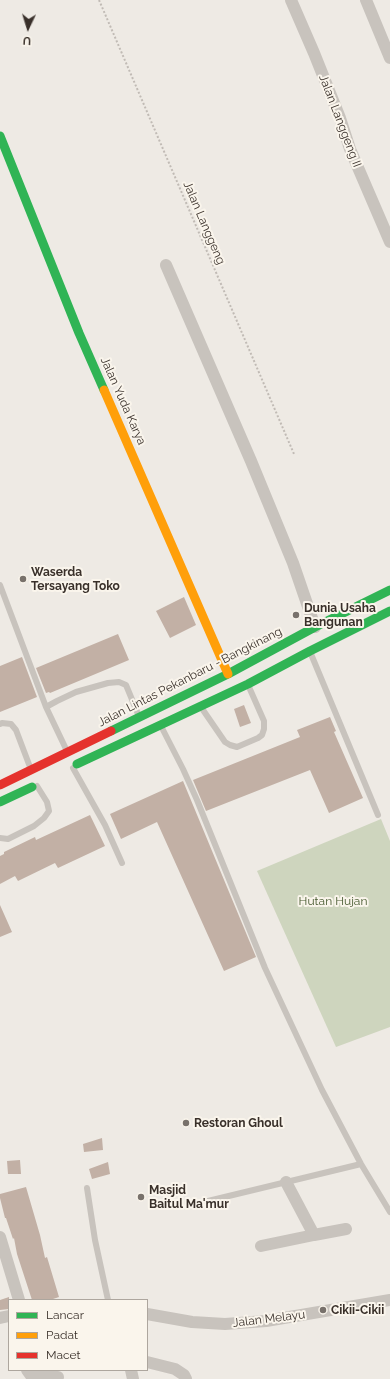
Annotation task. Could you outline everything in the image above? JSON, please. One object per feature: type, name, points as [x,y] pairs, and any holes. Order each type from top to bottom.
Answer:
[{"type":"main road","name":"Jalan Yuda Karya","points":[[0,136],[79,333],[228,674]]},
{"type":"main road","name":"Jalan Lintas Pekanbaru - Bangkinang","points":[[0,785],[228,674],[315,627],[390,590]]},
{"type":"main road","points":[[69,768],[248,684],[387,612],[374,597]]},
{"type":"main road","points":[[0,802],[39,783]]},
{"type":"street","name":"Jalan Langgeng II","points":[[290,0],[314,53],[340,118],[350,149],[390,242]]},
{"type":"street","points":[[366,0],[385,32],[390,58]]},
{"type":"street","points":[[166,265],[251,460],[293,563],[315,627]]},
{"type":"street","points":[[286,1182],[314,1235]]},
{"type":"street","points":[[261,1246],[346,1229]]},
{"type":"street","points":[[0,1236],[19,1299]]},
{"type":"street","name":"Jalan Melayu","points":[[148,1314],[192,1322],[225,1324],[266,1321],[390,1300]]},
{"type":"street","points":[[148,1362],[175,1369],[184,1375],[186,1379]]},
{"type":"street","points":[[28,1371],[32,1377],[58,1377]]},
{"type":"lane","points":[[0,585],[46,708],[68,752]]},
{"type":"lane","points":[[310,651],[378,815]]},
{"type":"lane","points":[[46,708],[76,692],[108,683],[119,682],[126,686],[140,716]]},
{"type":"lane","points":[[201,705],[225,742],[230,745],[237,747],[258,738],[262,735],[264,721],[248,684]]},
{"type":"lane","points":[[0,724],[11,724],[16,730],[32,770]]},
{"type":"lane","points":[[160,724],[197,800],[265,968],[322,1090],[361,1164],[390,1212]]},
{"type":"lane","points":[[69,768],[105,825],[122,863]]},
{"type":"lane","points":[[0,838],[8,839],[34,826],[44,818],[48,811],[47,802],[39,783]]},
{"type":"lane","points":[[208,1201],[361,1164]]},
{"type":"lane","points":[[87,1188],[95,1240],[108,1299]]},
{"type":"path","name":"Jalan Langgeng","points":[[98,0],[294,454]]},
{"type":"green space","name":"Hutan Hujan","points":[[381,819],[390,841],[390,1027],[336,1047],[257,871]]},
{"type":"building","points":[[184,597],[196,625],[170,638],[156,611]]},
{"type":"building","points":[[118,634],[129,660],[50,693],[46,693],[36,668]]},
{"type":"building","points":[[22,657],[37,697],[0,712],[0,666]]},
{"type":"building","points":[[244,705],[251,723],[240,727],[234,709]]},
{"type":"building","points":[[330,717],[336,731],[334,732],[363,798],[329,813],[310,770],[206,811],[193,780],[300,737],[297,730]]},
{"type":"building","points":[[183,781],[256,957],[224,971],[157,822],[121,839],[110,814]]},
{"type":"building","points":[[90,815],[105,846],[58,868],[55,863],[18,881],[15,876],[0,884],[0,856],[4,854],[4,852],[35,837],[36,840]]},
{"type":"building","points":[[0,905],[12,932],[0,937]]},
{"type":"building","points":[[102,1138],[103,1150],[84,1152],[83,1144]]},
{"type":"building","points":[[20,1160],[21,1174],[8,1174],[7,1161]]},
{"type":"building","points":[[108,1162],[110,1174],[92,1179],[89,1169]]},
{"type":"building","points":[[26,1187],[45,1258],[47,1257],[59,1297],[53,1299],[32,1299],[17,1254],[14,1238],[13,1239],[5,1218],[0,1194]]},
{"type":"building","points":[[9,1297],[8,1309],[0,1310],[0,1300]]},
{"type":"traffic: fast","points":[[0,136],[79,333],[104,390]]},
{"type":"traffic: fast","points":[[111,731],[228,674],[315,627],[390,590]]},
{"type":"traffic: fast","points":[[77,764],[248,684],[390,611]]},
{"type":"traffic: fast","points":[[0,802],[32,787]]},
{"type":"traffic: slow","points":[[104,390],[228,674]]},
{"type":"traffic: jam","points":[[0,785],[111,731]]},
{"type":"place","name":"Waserda Tersayang Toko","points":[[23,579]]},
{"type":"place","name":"Dunia Usaha Bangunan","points":[[296,615]]},
{"type":"place","name":"Restoran Ghoul","points":[[186,1123]]},
{"type":"place","name":"Masjid Baitul Ma'mur","points":[[141,1197]]},
{"type":"place","name":"Cikii-Cikii","points":[[323,1310]]}]
